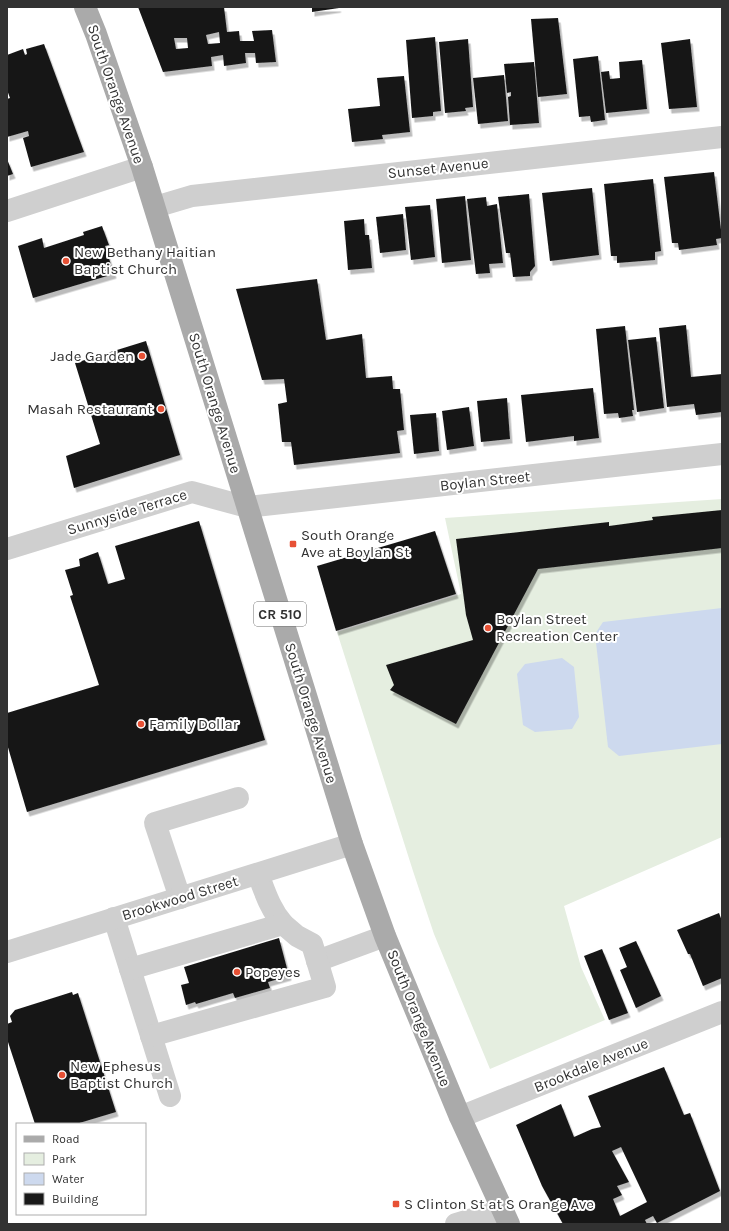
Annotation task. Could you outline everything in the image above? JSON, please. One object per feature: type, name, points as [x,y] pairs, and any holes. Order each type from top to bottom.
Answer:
[{"type":"main road","name":"South Orange Avenue","points":[[85,7],[96,34],[155,207],[352,844],[385,936],[460,1117],[505,1217]]},
{"type":"street","name":"Sunset Avenue","points":[[155,207],[192,196],[722,137]]},
{"type":"street","points":[[7,211],[142,167]]},
{"type":"street","name":"Boylan Street","points":[[247,507],[722,454]]},
{"type":"street","name":"Sunnyside Terrace","points":[[7,549],[192,492],[247,507]]},
{"type":"street","points":[[180,898],[155,823],[238,798]]},
{"type":"street","name":"Brookwood Street","points":[[7,952],[352,844]]},
{"type":"street","points":[[151,1036],[325,987],[312,944],[297,936],[283,924],[275,914],[258,874]]},
{"type":"street","points":[[114,918],[170,1096]]},
{"type":"street","points":[[130,969],[283,924]]},
{"type":"street","points":[[317,961],[385,936]]},
{"type":"street","name":"Brookdale Avenue","points":[[460,1117],[722,1012]]},
{"type":"street","points":[[456,1224],[505,1217]]},
{"type":"green space","points":[[722,499],[722,837],[564,906],[581,967],[605,1020],[490,1069],[434,934],[337,632],[461,594],[445,518]]},
{"type":"water","points":[[722,608],[722,744],[619,756],[608,747],[595,634],[603,622]]},
{"type":"water","points":[[562,658],[574,667],[579,717],[572,729],[535,732],[523,725],[517,674],[525,664]]},
{"type":"building","points":[[138,7],[224,7],[227,32],[239,31],[240,41],[254,41],[252,31],[272,30],[276,62],[256,63],[255,53],[245,53],[246,63],[224,66],[223,55],[211,57],[212,66],[163,72]],"holes":[[[219,32],[220,43],[208,44],[206,35]],[[174,38],[187,38],[188,48],[176,49]]]},
{"type":"building","points":[[312,7],[338,7],[339,8],[312,12]]},
{"type":"building","points":[[558,18],[567,94],[538,97],[531,19]]},
{"type":"building","points":[[435,37],[441,111],[433,112],[433,116],[412,118],[406,40]]},
{"type":"building","points":[[468,39],[473,107],[465,108],[466,111],[445,113],[439,42]]},
{"type":"building","points":[[690,39],[697,107],[669,109],[661,43]]},
{"type":"building","points":[[44,44],[84,152],[31,167],[23,138],[29,136],[28,131],[7,137],[7,99],[10,98],[7,90],[7,55],[23,49],[25,55],[27,54],[26,49]]},
{"type":"building","points":[[598,56],[605,120],[591,122],[590,116],[579,117],[573,59]]},
{"type":"building","points":[[642,60],[647,109],[606,113],[601,72],[609,71],[610,79],[620,78],[619,62]]},
{"type":"building","points":[[534,62],[539,123],[510,125],[508,97],[511,96],[511,92],[507,93],[504,64]]},
{"type":"building","points":[[504,75],[508,121],[478,124],[473,78]]},
{"type":"building","points":[[404,76],[410,132],[382,135],[383,139],[352,142],[348,109],[380,106],[377,78]]},
{"type":"building","points":[[7,159],[13,174],[7,176]]},
{"type":"building","points":[[714,172],[722,238],[716,239],[717,245],[679,250],[678,243],[672,243],[664,177]]},
{"type":"building","points":[[653,179],[661,251],[655,252],[655,260],[617,263],[617,256],[611,256],[604,184]]},
{"type":"building","points":[[592,188],[599,255],[550,261],[542,193]]},
{"type":"building","points":[[529,194],[535,266],[530,272],[530,276],[513,277],[510,253],[506,253],[498,197]]},
{"type":"building","points":[[465,196],[471,260],[442,263],[436,199]]},
{"type":"building","points":[[486,197],[487,206],[497,204],[503,263],[489,264],[490,273],[476,274],[467,199]]},
{"type":"building","points":[[430,205],[435,257],[411,260],[405,207]]},
{"type":"building","points":[[403,214],[406,250],[380,253],[376,217]]},
{"type":"building","points":[[364,219],[365,235],[369,235],[372,268],[348,270],[344,221]]},
{"type":"building","name":"New Bethany Haitian Baptist Church","points":[[102,226],[109,245],[105,246],[114,274],[33,298],[18,246],[42,238],[44,248],[84,235],[83,232]]},
{"type":"building","points":[[317,279],[326,340],[362,334],[366,378],[392,376],[393,389],[400,389],[404,430],[397,431],[400,453],[294,465],[291,442],[282,442],[278,404],[287,402],[284,379],[262,380],[236,289]]},
{"type":"building","points":[[686,325],[691,377],[722,374],[722,412],[696,415],[694,404],[667,407],[659,328]]},
{"type":"building","points":[[625,326],[634,410],[632,410],[633,416],[619,418],[618,413],[604,414],[596,329]]},
{"type":"building","points":[[656,337],[664,408],[637,412],[628,340]]},
{"type":"building","points":[[146,341],[180,455],[74,488],[66,456],[100,444],[75,363]]},
{"type":"building","points":[[593,388],[599,438],[574,441],[574,436],[526,442],[521,395]]},
{"type":"building","points":[[507,398],[510,439],[481,442],[477,401]]},
{"type":"building","points":[[469,407],[474,446],[447,450],[442,411]]},
{"type":"building","points":[[436,413],[439,451],[414,454],[410,415]]},
{"type":"building","name":"Boylan Street Recreation Center","points":[[722,510],[722,548],[538,569],[456,724],[390,690],[394,685],[386,665],[473,640],[466,615],[456,539],[609,522],[609,526],[653,520],[652,517]]},
{"type":"building","points":[[199,521],[265,740],[27,812],[7,744],[7,713],[99,685],[70,596],[73,595],[65,570],[80,566],[79,559],[98,552],[108,584],[125,579],[115,546]]},
{"type":"building","points":[[435,531],[456,594],[336,631],[317,566]]},
{"type":"building","points":[[719,913],[722,921],[722,978],[703,986],[690,954],[688,954],[677,930]]},
{"type":"building","name":"Popeyes","points":[[279,938],[289,976],[268,982],[270,988],[235,998],[233,993],[196,1004],[195,1002],[186,1005],[181,985],[189,983],[184,967]]},
{"type":"building","points":[[636,941],[661,996],[636,1008],[620,970],[627,967],[619,948]]},
{"type":"building","points":[[602,949],[628,1013],[609,1020],[584,956]]},
{"type":"building","name":"New Ephesus Baptist Church","points":[[72,992],[73,995],[78,993],[116,1112],[79,1123],[35,1123],[7,1039],[7,1024],[12,1022],[10,1016],[15,1010]]},
{"type":"building","points":[[664,1067],[684,1115],[690,1113],[720,1191],[657,1223],[653,1216],[645,1220],[647,1224],[563,1224],[542,1186],[516,1125],[561,1104],[574,1137],[592,1129],[601,1127],[588,1096]],"holes":[[[621,1147],[647,1202],[620,1216],[613,1199],[622,1195],[617,1186],[629,1182],[612,1151]]]},
{"type":"place","name":"New Bethany Haitian Baptist Church","points":[[66,261]]},
{"type":"place","name":"Jade Garden","points":[[142,356]]},
{"type":"place","name":"Masah Restaurant","points":[[161,409]]},
{"type":"place","name":"South Orange Ave at Boylan St","points":[[293,544]]},
{"type":"place","name":"Boylan Street Recreation Center","points":[[488,628]]},
{"type":"place","name":"Family Dollar","points":[[141,724]]},
{"type":"place","name":"Popeyes","points":[[237,972]]},
{"type":"place","name":"New Ephesus Baptist Church","points":[[62,1075]]},
{"type":"place","name":"S Clinton St at S Orange Ave","points":[[396,1204]]}]
